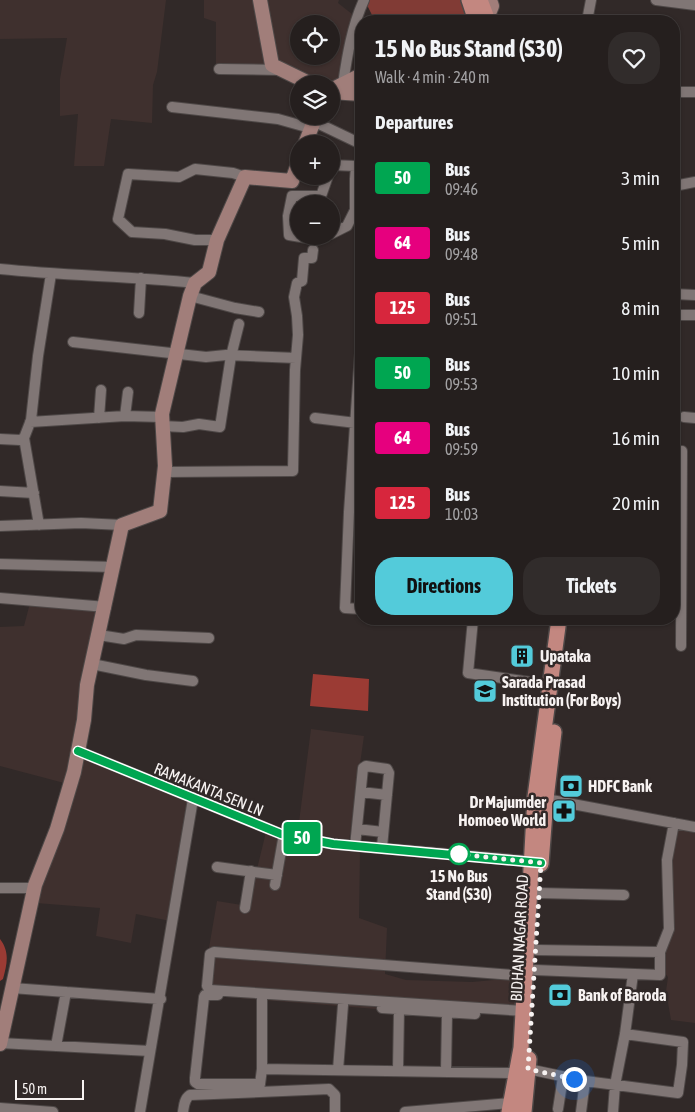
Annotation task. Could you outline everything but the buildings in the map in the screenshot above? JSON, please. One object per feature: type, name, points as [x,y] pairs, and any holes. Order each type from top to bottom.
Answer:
[{"type":"main road","points":[[469,0],[480,15]]},
{"type":"main road","points":[[480,0],[483,15]]},
{"type":"main road","name":"BIDHAN NAGAR ROAD","points":[[525,1050],[524,1013],[530,973],[536,950],[538,894],[535,797],[558,625]]},
{"type":"main road","name":"BIDHAN NAGAR ROAD","points":[[525,1050],[536,862],[546,799],[567,625]]},
{"type":"main road","points":[[524,1112],[523,1071],[525,1050]]},
{"type":"main road","points":[[510,1108],[523,1071]]},
{"type":"street","points":[[260,0],[272,65],[292,75]]},
{"type":"street","points":[[358,15],[364,0]]},
{"type":"street","points":[[487,15],[492,6],[490,0]]},
{"type":"street","points":[[588,15],[591,0]]},
{"type":"street","points":[[656,0],[695,5]]},
{"type":"street","points":[[340,76],[346,61],[355,26]]},
{"type":"street","points":[[219,69],[281,70]]},
{"type":"street","points":[[340,86],[355,78]]},
{"type":"street","points":[[340,89],[355,93]]},
{"type":"street","points":[[680,92],[695,92]]},
{"type":"street","points":[[172,107],[290,120]]},
{"type":"street","points":[[320,125],[355,141]]},
{"type":"street","points":[[340,165],[355,166]]},
{"type":"street","points":[[217,240],[195,240],[165,234],[132,232],[118,219],[128,174],[179,177],[196,169],[233,173],[245,177],[290,181]]},
{"type":"street","points":[[0,526],[81,523],[122,525],[160,511],[165,472],[162,422],[192,290],[209,272],[217,240],[245,177]]},
{"type":"street","points":[[680,185],[695,182]]},
{"type":"street","points":[[290,206],[288,216],[290,235]]},
{"type":"street","points":[[340,230],[347,226],[355,214]]},
{"type":"street","points":[[165,472],[293,471],[298,316],[294,297],[298,282],[302,280],[304,258],[312,258],[313,250]]},
{"type":"street","points":[[0,269],[51,274],[141,278],[192,290],[235,308],[259,312]]},
{"type":"street","points":[[39,525],[24,438],[30,422],[51,274]]},
{"type":"street","points":[[139,313],[141,278]]},
{"type":"street","points":[[680,294],[695,295]]},
{"type":"street","points":[[680,315],[695,315]]},
{"type":"street","points":[[30,422],[125,416],[184,427],[199,424],[220,427],[231,356],[239,324]]},
{"type":"street","points":[[73,342],[206,357],[296,358]]},
{"type":"street","points":[[99,418],[101,390]]},
{"type":"street","points":[[125,416],[128,392]]},
{"type":"street","points":[[684,417],[695,418]]},
{"type":"street","points":[[314,418],[355,423]]},
{"type":"street","points":[[0,438],[20,440],[24,438]]},
{"type":"street","points":[[355,440],[345,608],[355,609]]},
{"type":"street","points":[[680,488],[682,451]]},
{"type":"street","points":[[0,491],[34,493]]},
{"type":"street","points":[[122,525],[106,607],[92,664],[74,772],[57,829],[34,888],[2,1026],[0,1043],[150,1051]]},
{"type":"street","points":[[0,564],[114,567]]},
{"type":"street","points":[[0,598],[106,607]]},
{"type":"street","points":[[680,620],[681,646]]},
{"type":"street","points":[[472,625],[468,673],[550,685]]},
{"type":"street","points":[[99,635],[124,639],[136,635],[209,638]]},
{"type":"street","points":[[92,664],[146,675],[193,680]]},
{"type":"street","name":"RAMAKANTA SEN LN","points":[[78,751],[193,799],[284,834],[333,844],[536,862]]},
{"type":"street","points":[[355,846],[364,768],[366,766],[387,769],[389,773],[382,848]]},
{"type":"street","points":[[361,792],[387,795]]},
{"type":"street","points":[[140,1112],[193,799]]},
{"type":"street","points":[[546,799],[695,827]]},
{"type":"street","points":[[524,1013],[210,990],[207,986],[210,954],[214,952],[530,973],[660,976],[660,952],[669,929],[668,860],[674,823]]},
{"type":"street","points":[[357,829],[384,832]]},
{"type":"street","points":[[217,867],[251,872],[276,880],[284,834]]},
{"type":"street","points":[[245,908],[251,872]]},
{"type":"street","points":[[0,888],[34,888]]},
{"type":"street","points":[[538,894],[624,895]]},
{"type":"street","points":[[536,950],[660,952]]},
{"type":"street","points":[[613,1112],[615,1084],[625,1034],[633,974]]},
{"type":"street","points":[[12,988],[160,999]]},
{"type":"street","points":[[56,1046],[66,992]]},
{"type":"street","points":[[262,999],[262,1081],[256,1085],[198,1084],[195,1082],[205,995],[262,999],[343,1005],[398,1010],[447,1013],[524,1013]]},
{"type":"street","points":[[338,1070],[343,1005]]},
{"type":"street","points":[[398,1010],[398,1070]]},
{"type":"street","points":[[446,1072],[447,1013]]},
{"type":"street","points":[[262,1069],[446,1072],[523,1071],[678,1093],[683,1042],[625,1034]]},
{"type":"street","points":[[558,1109],[563,1077]]},
{"type":"street","points":[[581,1112],[585,1081]]},
{"type":"street","points":[[183,1112],[186,1097],[190,1095],[329,1089],[335,1095],[335,1112]]},
{"type":"street","points":[[0,1108],[53,1112]]},
{"type":"street","points":[[405,1112],[510,1108]]},
{"type":"shaded area","points":[[0,0],[166,0],[157,72],[153,85],[152,123],[111,119],[104,166],[74,166],[78,114],[60,116],[60,79],[67,38],[0,39]]},
{"type":"shaded area","points":[[204,0],[257,0],[272,65],[263,68],[216,64],[216,22],[204,18]]},
{"type":"shaded area","points":[[264,0],[339,0],[338,3],[352,14],[340,75],[306,75],[277,61]]},
{"type":"shaded area","points":[[369,0],[468,0],[473,15],[372,15],[367,5]]},
{"type":"shaded area","points":[[30,603],[103,609],[68,784],[0,766],[0,627],[24,626]]},
{"type":"shaded area","points":[[313,674],[369,679],[368,711],[310,706]]},
{"type":"shaded area","points":[[311,729],[364,736],[349,841],[298,830]]},
{"type":"shaded area","points":[[80,754],[189,800],[170,921],[136,914],[131,943],[96,936],[100,908],[36,903]]},
{"type":"shaded area","points":[[676,827],[695,830],[695,1023],[671,1020],[666,991],[668,977],[663,971],[665,952],[674,932],[672,860]]},
{"type":"shaded area","points":[[266,832],[360,851],[359,918],[387,928],[385,974],[406,980],[472,982],[525,977],[520,1012],[427,1013],[201,995],[217,901],[248,906]]},
{"type":"shaded area","points":[[0,939],[7,958],[3,979],[0,981]]},
{"type":"bus line","name":"50","points":[[78,751],[281,834],[333,844],[541,863]]},
{"type":"place","name":"Upataka","points":[[522,656]]},
{"type":"place","name":"Sarada Prasad Institution (For Boys)","points":[[485,691]]},
{"type":"place","name":"HDFC Bank","points":[[571,786]]},
{"type":"place","name":"Dr Majumder Homoeo World","points":[[564,811]]},
{"type":"place","name":"15 No Bus Stand (S30)","points":[[459,854]]},
{"type":"place","name":"Bank of Baroda","points":[[560,995]]},
{"type":"route","points":[[459,854],[541,863],[528,1069],[574,1079]]}]
